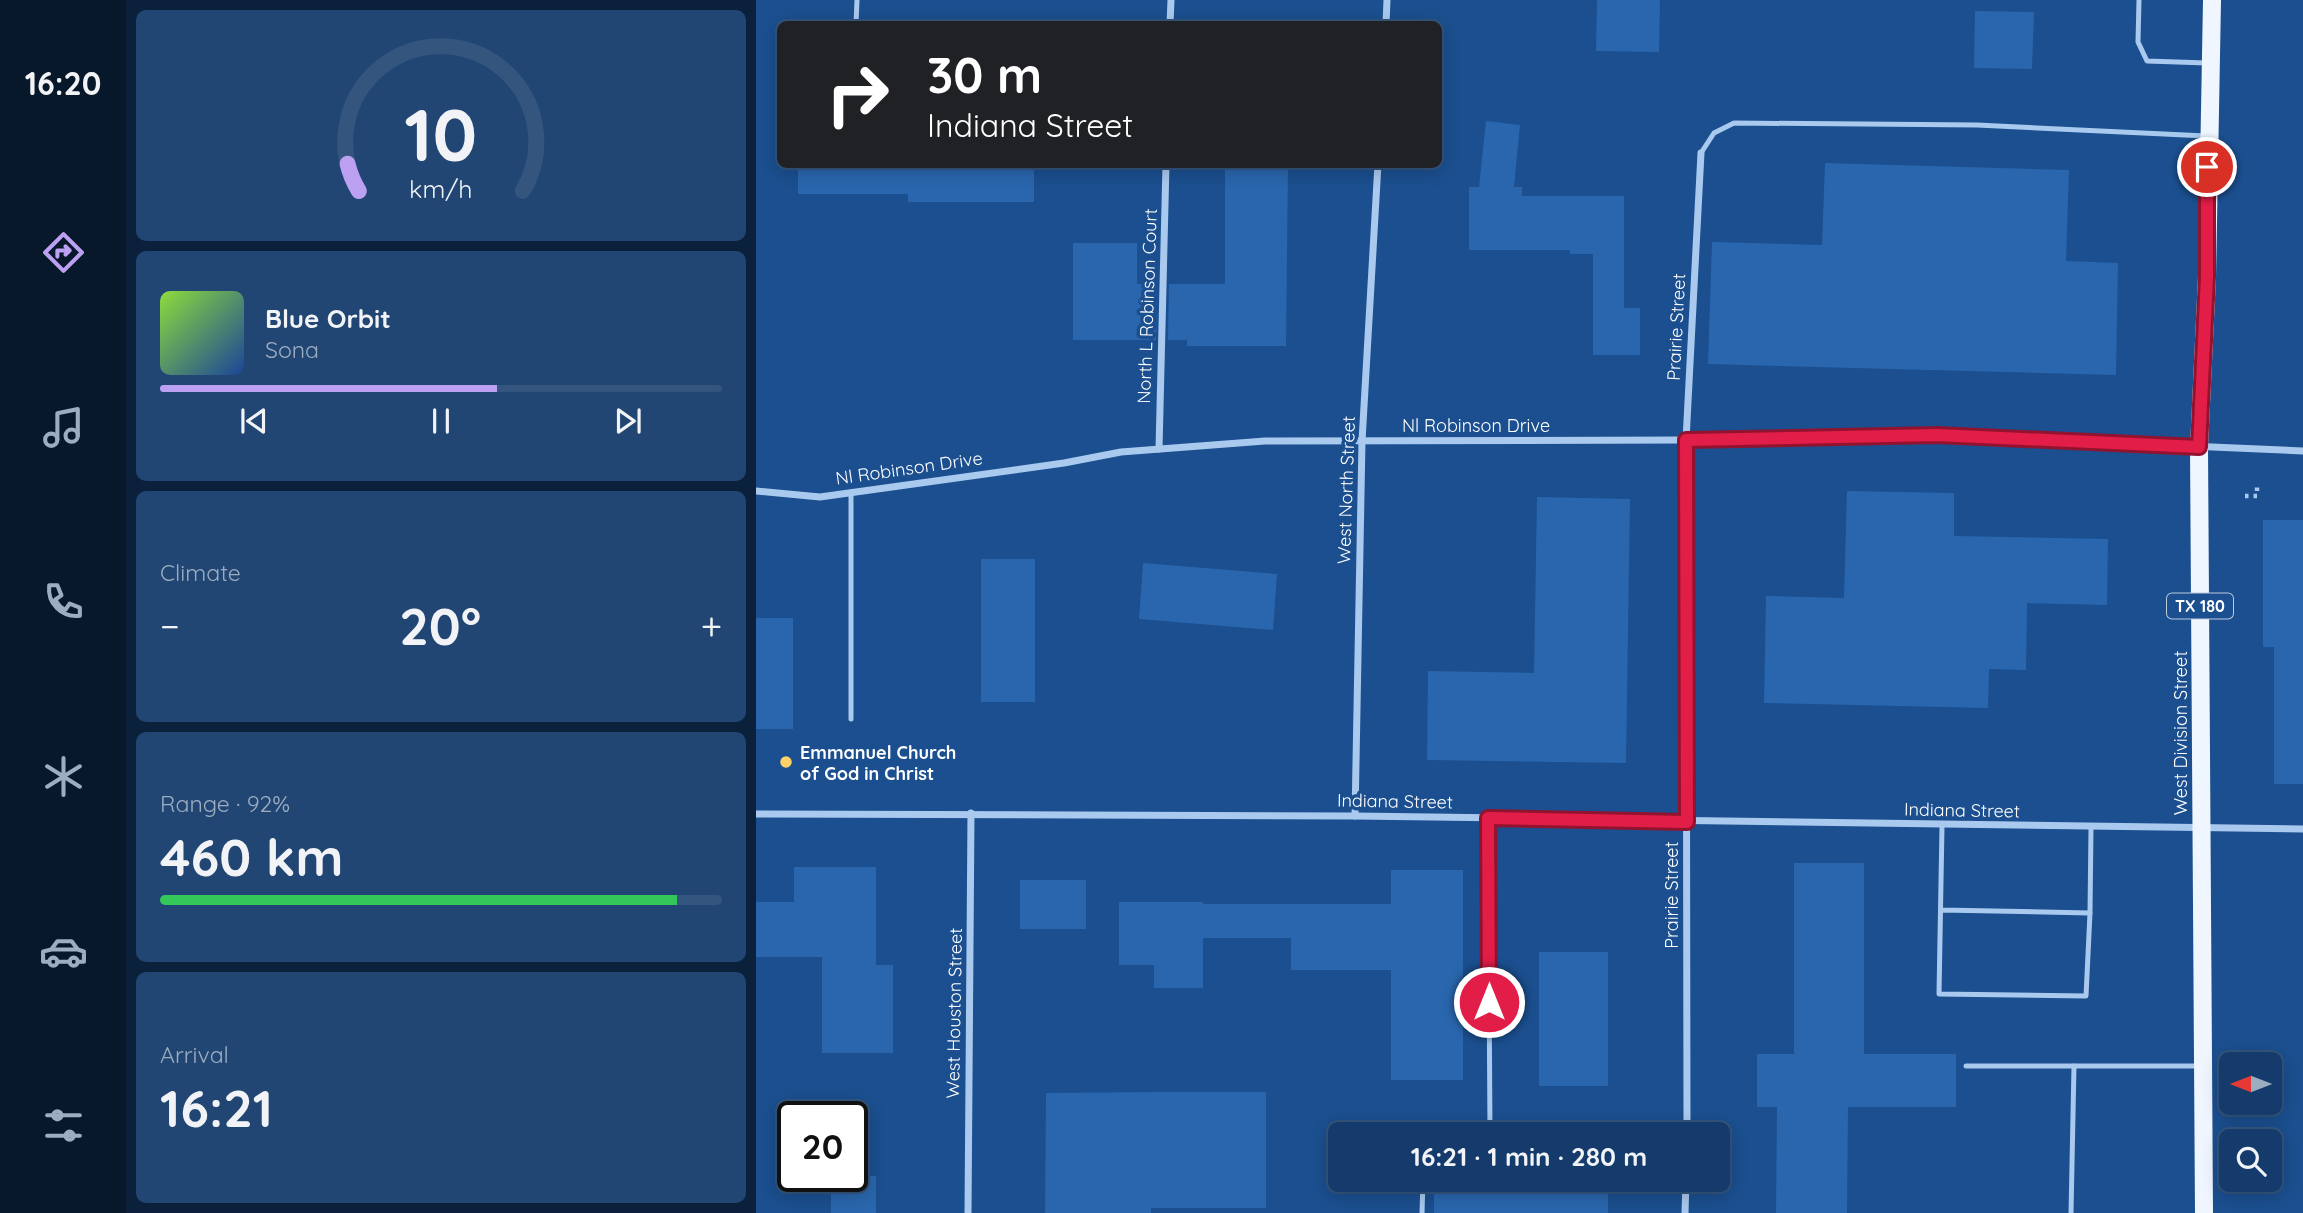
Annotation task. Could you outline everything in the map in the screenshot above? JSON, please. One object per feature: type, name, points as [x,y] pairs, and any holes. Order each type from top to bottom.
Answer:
[{"type":"main road","name":"West Division Street","points":[[2204,1213],[2199,447],[2207,277],[2212,0]]},
{"type":"street","points":[[1170,21],[1171,0]]},
{"type":"street","points":[[1386,21],[1387,0]]},
{"type":"street","name":"Prairie Street","points":[[1687,1122],[1686,440],[1701,153]]},
{"type":"street","name":"North L Robinson Court","points":[[1159,449],[1166,168]]},
{"type":"street","name":"West North Street","points":[[1355,816],[1362,441],[1378,168]]},
{"type":"street","name":"Nl Robinson Drive","points":[[756,491],[820,497],[1121,453],[1265,441],[1686,440],[1937,435],[2303,451]]},
{"type":"street","name":"West Houston Street","points":[[968,1213],[971,813]]},
{"type":"street","name":"Indiana Street","points":[[756,814],[1355,816],[2303,829]]},
{"type":"street","points":[[1685,1213],[1686,1192]]},
{"type":"lane","points":[[856,21],[857,0]]},
{"type":"lane","points":[[2139,0],[2138,42],[2147,61],[2210,63]]},
{"type":"lane","points":[[1701,153],[1714,132],[1734,123],[1977,125],[2208,136]]},
{"type":"lane","points":[[851,492],[851,719]]},
{"type":"lane","points":[[1488,818],[1490,1122]]},
{"type":"lane","points":[[1942,826],[1939,993],[2086,996],[2091,828]]},
{"type":"lane","points":[[1942,910],[2090,913]]},
{"type":"lane","points":[[1966,1066],[2203,1066]]},
{"type":"lane","points":[[2071,1213],[2074,1066]]},
{"type":"lane","points":[[1422,1213],[1423,1192]]},
{"type":"path","points":[[2245,496],[2258,496],[2258,484]]},
{"type":"building","points":[[1597,0],[1660,0],[1659,52],[1596,51]]},
{"type":"building","points":[[1975,11],[2034,12],[2032,69],[1974,68]]},
{"type":"building","points":[[1486,121],[1520,125],[1514,187],[1522,187],[1522,196],[1624,196],[1624,308],[1640,308],[1640,355],[1593,355],[1593,254],[1570,254],[1570,250],[1469,250],[1469,187],[1479,187]]},
{"type":"building","points":[[1825,163],[2069,170],[2066,261],[2118,263],[2116,375],[1708,364],[1712,242],[1822,245]]},
{"type":"building","points":[[798,168],[1034,168],[1034,202],[908,202],[908,194],[798,194]]},
{"type":"building","points":[[1225,168],[1288,168],[1286,346],[1187,346],[1187,340],[1168,340],[1169,284],[1225,284]]},
{"type":"building","points":[[1073,243],[1137,243],[1137,284],[1157,284],[1156,340],[1073,340]]},
{"type":"building","points":[[1847,491],[1954,493],[1954,536],[2108,539],[2107,605],[2027,603],[2026,670],[1989,669],[1988,708],[1764,703],[1766,596],[1844,598]]},
{"type":"building","points":[[1537,497],[1630,499],[1626,763],[1427,760],[1428,671],[1534,673]]},
{"type":"building","points":[[2263,520],[2303,520],[2303,784],[2274,784],[2274,647],[2263,647]]},
{"type":"building","points":[[981,559],[1035,559],[1035,702],[981,702]]},
{"type":"building","points":[[1143,563],[1277,574],[1273,630],[1139,619]]},
{"type":"building","points":[[756,618],[793,618],[793,729],[756,729]]},
{"type":"building","points":[[1794,863],[1864,863],[1864,1054],[1956,1054],[1956,1107],[1848,1107],[1847,1213],[1776,1213],[1777,1107],[1757,1107],[1757,1054],[1794,1054]]},
{"type":"building","points":[[794,867],[876,867],[876,965],[893,965],[893,1053],[822,1053],[822,957],[756,957],[756,902],[794,902]]},
{"type":"building","points":[[1391,870],[1463,870],[1463,1080],[1391,1080],[1391,970],[1291,970],[1291,938],[1203,938],[1203,988],[1154,988],[1154,965],[1119,965],[1119,902],[1391,904]]},
{"type":"building","points":[[1020,880],[1086,880],[1086,929],[1020,929]]},
{"type":"building","points":[[1539,952],[1608,952],[1608,1086],[1539,1086]]},
{"type":"building","points":[[1266,1092],[1266,1208],[1151,1208],[1151,1213],[1045,1213],[1046,1093]]},
{"type":"building","points":[[868,1176],[876,1176],[876,1213],[831,1213],[831,1192],[868,1192]]},
{"type":"building","points":[[1434,1192],[1608,1192],[1608,1213],[1434,1213]]},
{"type":"place","name":"Emmanuel Church of God in Christ","points":[[786,762]]},
{"type":"route","points":[[1489,1002],[1488,818],[1687,822],[1686,440],[1937,435],[2199,447],[2207,277],[2207,167]]}]
